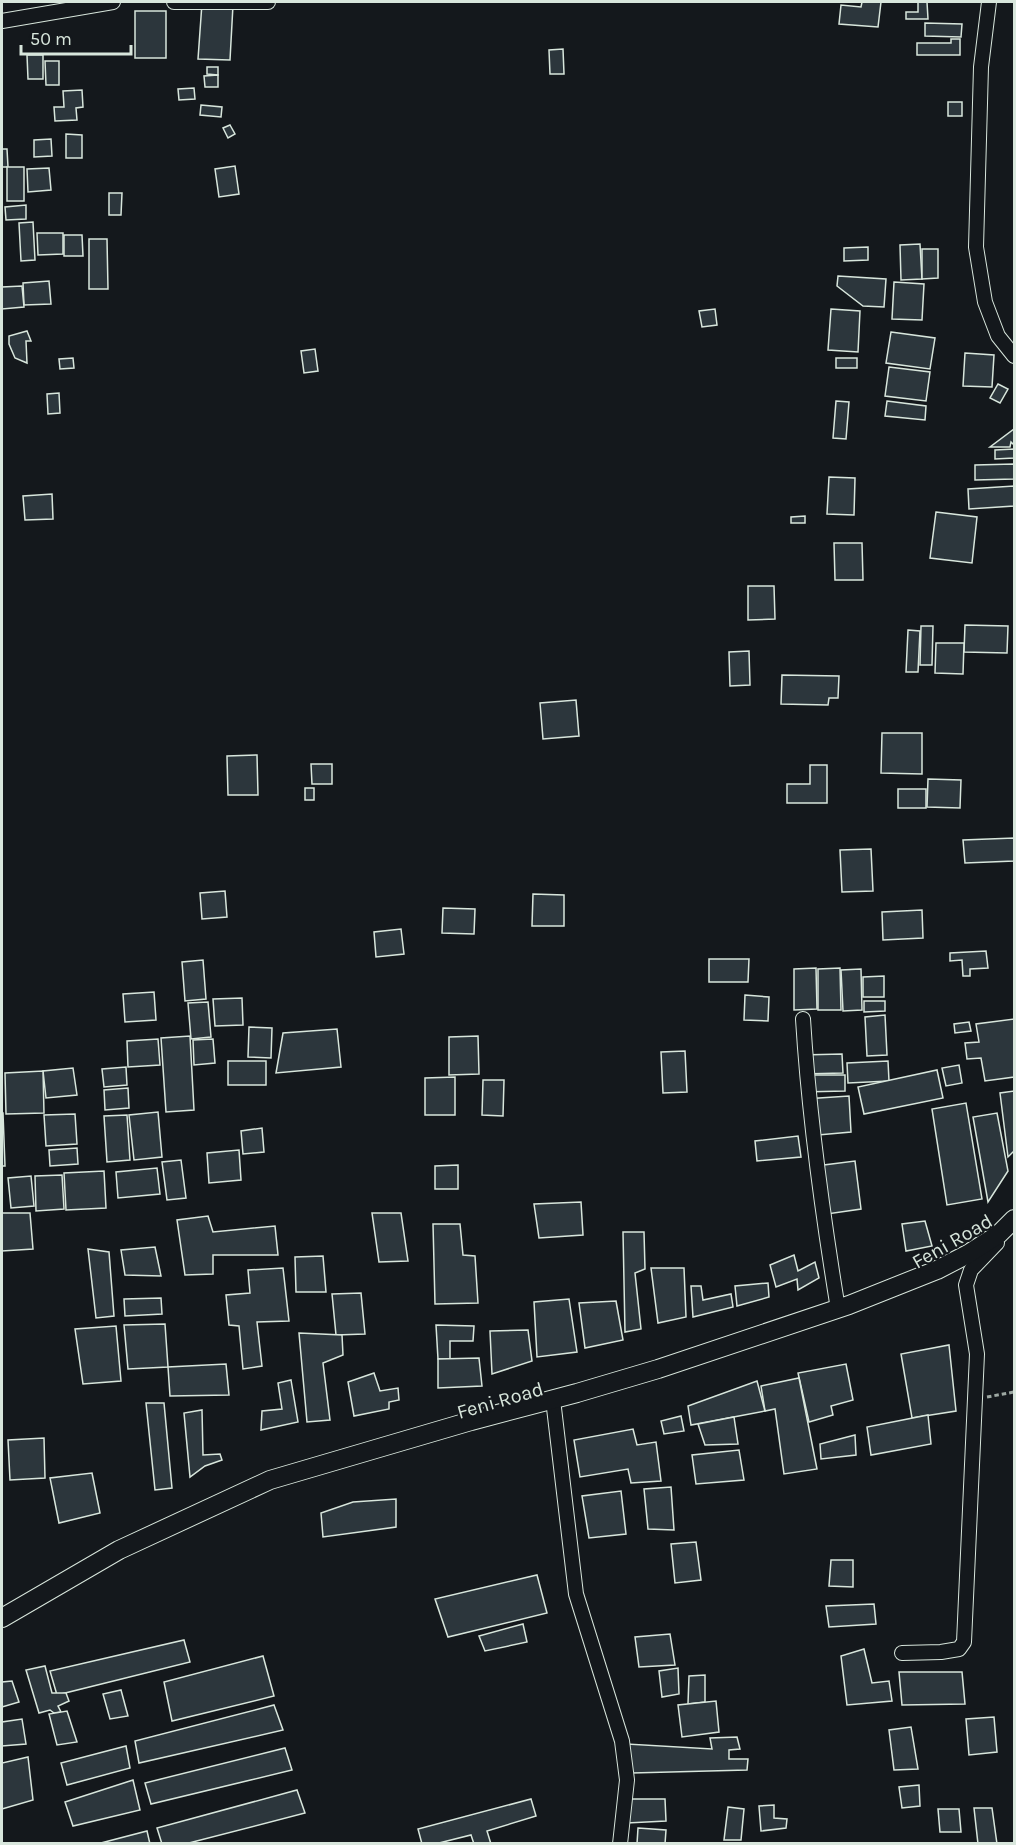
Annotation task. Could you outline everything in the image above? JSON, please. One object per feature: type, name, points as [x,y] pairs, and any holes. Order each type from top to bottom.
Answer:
[{"type":"main road","points":[[2,1618],[119,1550],[270,1480],[471,1420],[577,1393],[658,1369],[838,1309],[948,1265],[999,1234],[1014,1219]]},
{"type":"main road","name":"Feni Road","points":[[2,1625],[157,1540],[270,1489],[554,1408],[836,1318],[923,1286],[997,1243],[1014,1229]]},
{"type":"street","points":[[2,21],[113,2]]},
{"type":"street","points":[[174,2],[268,2]]},
{"type":"street","points":[[989,2],[981,67],[976,247],[985,302],[998,336],[1014,356]]},
{"type":"street","points":[[803,1019],[809,1110],[821,1207],[838,1309]]},
{"type":"street","points":[[902,1653],[959,1649],[964,1642],[977,1354],[967,1278],[971,1270],[997,1243]]},
{"type":"street","points":[[554,1408],[576,1594],[622,1742],[627,1780],[620,1844]]},
{"type":"path","points":[[974,1399],[1014,1392]]},
{"type":"building","points":[[862,2],[881,2],[878,27],[839,24],[841,5],[861,7]]},
{"type":"building","points":[[918,2],[927,2],[928,19],[906,19],[906,12],[918,12]]},
{"type":"building","points":[[202,3],[233,5],[230,60],[198,59]]},
{"type":"building","points":[[135,11],[166,11],[166,58],[135,58]]},
{"type":"building","points":[[925,23],[962,24],[961,37],[925,36]]},
{"type":"building","points":[[951,39],[960,39],[960,55],[917,55],[917,43],[951,43]]},
{"type":"building","points":[[563,49],[564,74],[550,74],[549,50]]},
{"type":"building","points":[[27,55],[43,55],[43,79],[28,79]]},
{"type":"building","points":[[45,61],[59,61],[59,85],[46,85]]},
{"type":"building","points":[[207,67],[218,67],[218,75],[207,74]]},
{"type":"building","points":[[218,75],[218,87],[205,87],[204,76]]},
{"type":"building","points":[[194,88],[195,99],[179,100],[178,89]]},
{"type":"building","points":[[82,90],[83,107],[76,108],[77,120],[55,121],[54,107],[64,107],[63,91]]},
{"type":"building","points":[[948,102],[962,102],[962,116],[948,116]]},
{"type":"building","points":[[201,105],[222,107],[221,117],[200,115]]},
{"type":"building","points":[[230,125],[235,134],[228,138],[223,128]]},
{"type":"building","points":[[66,134],[82,135],[82,158],[66,158]]},
{"type":"building","points":[[51,139],[52,156],[34,157],[34,140]]},
{"type":"building","points":[[2,149],[7,149],[8,167],[2,167]]},
{"type":"building","points":[[235,166],[239,194],[219,197],[215,169]]},
{"type":"building","points":[[7,167],[24,167],[24,201],[7,201]]},
{"type":"building","points":[[49,168],[51,190],[28,192],[27,169]]},
{"type":"building","points":[[109,193],[122,193],[121,215],[109,215]]},
{"type":"building","points":[[26,205],[26,219],[6,220],[5,207]]},
{"type":"building","points":[[33,222],[35,260],[21,261],[19,223]]},
{"type":"building","points":[[37,233],[63,233],[63,254],[38,255]]},
{"type":"building","points":[[64,235],[82,235],[83,256],[64,256]]},
{"type":"building","points":[[89,239],[107,239],[108,289],[89,289]]},
{"type":"building","points":[[920,244],[922,279],[901,280],[900,245]]},
{"type":"building","points":[[868,247],[868,260],[844,261],[844,248]]},
{"type":"building","points":[[922,249],[938,249],[938,278],[922,279]]},
{"type":"building","points":[[838,276],[886,279],[884,307],[863,306],[837,286]]},
{"type":"building","points":[[49,281],[51,304],[24,305],[23,283]]},
{"type":"building","points":[[894,282],[924,284],[922,320],[892,319]]},
{"type":"building","points":[[22,286],[24,307],[2,309],[2,287]]},
{"type":"building","points":[[715,309],[717,325],[702,327],[699,311]]},
{"type":"building","points":[[831,309],[860,311],[858,352],[828,350]]},
{"type":"building","points":[[27,331],[31,341],[26,341],[27,363],[15,358],[9,344],[9,336]]},
{"type":"building","points":[[891,332],[935,338],[930,369],[886,363]]},
{"type":"building","points":[[315,349],[318,371],[304,373],[301,351]]},
{"type":"building","points":[[965,353],[994,355],[992,387],[963,386]]},
{"type":"building","points":[[73,358],[74,368],[60,369],[59,359]]},
{"type":"building","points":[[836,358],[857,358],[857,368],[836,368]]},
{"type":"building","points":[[889,367],[930,372],[926,401],[885,396]]},
{"type":"building","points":[[998,384],[1008,389],[1000,403],[990,398]]},
{"type":"building","points":[[59,393],[60,413],[48,414],[47,394]]},
{"type":"building","points":[[836,401],[849,402],[846,439],[833,438]]},
{"type":"building","points":[[887,401],[926,406],[925,420],[885,416]]},
{"type":"building","points":[[1014,429],[1014,445],[1011,442],[1010,447],[990,447]]},
{"type":"building","points":[[1014,449],[1014,458],[995,459],[995,450]]},
{"type":"building","points":[[1014,464],[1014,479],[975,480],[975,465]]},
{"type":"building","points":[[829,477],[855,478],[854,515],[827,514]]},
{"type":"building","points":[[1014,486],[1014,506],[969,509],[968,489]]},
{"type":"building","points":[[52,494],[53,519],[25,520],[23,496]]},
{"type":"building","points":[[936,512],[977,517],[972,563],[930,558]]},
{"type":"building","points":[[805,516],[805,523],[791,523],[791,517]]},
{"type":"building","points":[[834,543],[862,543],[863,580],[835,580]]},
{"type":"building","points":[[748,586],[774,586],[775,619],[748,620]]},
{"type":"building","points":[[965,625],[1008,626],[1007,653],[964,652]]},
{"type":"building","points":[[921,626],[933,626],[932,665],[920,665]]},
{"type":"building","points":[[908,630],[920,631],[918,672],[906,672]]},
{"type":"building","points":[[936,643],[964,643],[963,674],[935,673]]},
{"type":"building","points":[[749,651],[750,685],[730,686],[729,652]]},
{"type":"building","points":[[782,675],[839,676],[838,698],[829,698],[828,705],[781,704]]},
{"type":"building","points":[[576,700],[579,736],[543,739],[540,703]]},
{"type":"building","points":[[882,733],[922,733],[922,774],[881,773]]},
{"type":"building","points":[[257,755],[258,795],[228,795],[227,756]]},
{"type":"building","points":[[311,764],[332,764],[332,784],[312,784]]},
{"type":"building","points":[[810,765],[827,765],[827,803],[787,803],[787,784],[810,784]]},
{"type":"building","points":[[928,779],[961,780],[960,808],[927,807]]},
{"type":"building","points":[[305,788],[314,788],[314,800],[305,800]]},
{"type":"building","points":[[898,789],[926,789],[926,808],[898,808]]},
{"type":"building","points":[[1014,838],[1014,861],[965,863],[963,840]]},
{"type":"building","points":[[871,849],[873,891],[842,892],[840,850]]},
{"type":"building","points":[[225,891],[227,917],[202,919],[200,893]]},
{"type":"building","points":[[533,894],[564,895],[564,926],[532,926]]},
{"type":"building","points":[[443,908],[475,909],[474,934],[442,933]]},
{"type":"building","points":[[922,910],[923,938],[883,940],[882,912]]},
{"type":"building","points":[[401,929],[404,954],[376,957],[374,932]]},
{"type":"building","points":[[986,951],[988,968],[970,969],[970,976],[963,976],[962,960],[950,961],[950,953]]},
{"type":"building","points":[[709,959],[749,959],[748,982],[709,982]]},
{"type":"building","points":[[203,960],[206,999],[185,1001],[182,962]]},
{"type":"building","points":[[816,968],[817,1009],[794,1010],[794,969]]},
{"type":"building","points":[[840,968],[841,1010],[818,1010],[818,969]]},
{"type":"building","points":[[861,969],[862,1010],[843,1011],[841,970]]},
{"type":"building","points":[[884,976],[884,997],[863,997],[863,977]]},
{"type":"building","points":[[154,992],[156,1020],[125,1022],[123,994]]},
{"type":"building","points":[[745,995],[769,997],[768,1021],[744,1020]]},
{"type":"building","points":[[242,998],[243,1025],[215,1026],[213,999]]},
{"type":"building","points":[[864,1001],[885,1001],[885,1011],[864,1012]]},
{"type":"building","points":[[208,1002],[211,1037],[191,1039],[188,1003]]},
{"type":"building","points":[[885,1015],[887,1055],[867,1056],[865,1017]]},
{"type":"building","points":[[1014,1019],[1014,1077],[985,1081],[981,1058],[967,1059],[965,1043],[979,1042],[976,1024]]},
{"type":"building","points":[[969,1022],[971,1031],[955,1033],[954,1024]]},
{"type":"building","points":[[249,1027],[272,1028],[271,1058],[248,1057]]},
{"type":"building","points":[[337,1029],[341,1067],[276,1073],[283,1033]]},
{"type":"building","points":[[190,1036],[194,1110],[166,1112],[161,1038]]},
{"type":"building","points":[[478,1036],[479,1074],[449,1075],[449,1037]]},
{"type":"building","points":[[158,1039],[160,1065],[128,1067],[127,1041]]},
{"type":"building","points":[[213,1039],[215,1063],[194,1065],[193,1040]]},
{"type":"building","points":[[685,1051],[687,1092],[663,1093],[661,1052]]},
{"type":"building","points":[[842,1054],[843,1073],[802,1074],[801,1055]]},
{"type":"building","points":[[228,1061],[266,1061],[266,1085],[228,1085]]},
{"type":"building","points":[[888,1061],[889,1081],[848,1083],[847,1063]]},
{"type":"building","points":[[959,1065],[962,1083],[946,1086],[942,1068]]},
{"type":"building","points":[[126,1067],[127,1085],[104,1087],[102,1069]]},
{"type":"building","points":[[73,1068],[77,1095],[46,1098],[43,1071]]},
{"type":"building","points":[[937,1070],[943,1098],[864,1114],[858,1087]]},
{"type":"building","points":[[43,1071],[44,1113],[6,1114],[5,1073]]},
{"type":"building","points":[[802,1075],[845,1075],[845,1091],[802,1092]]},
{"type":"building","points":[[455,1077],[455,1115],[425,1115],[425,1078]]},
{"type":"building","points":[[483,1080],[504,1080],[503,1116],[482,1115]]},
{"type":"building","points":[[128,1088],[129,1108],[105,1110],[104,1090]]},
{"type":"building","points":[[1014,1091],[1014,1151],[1008,1157],[1000,1093]]},
{"type":"building","points":[[849,1096],[851,1132],[807,1136],[804,1099]]},
{"type":"building","points":[[966,1103],[982,1199],[947,1205],[932,1109]]},
{"type":"building","points":[[158,1112],[162,1157],[134,1160],[129,1115]]},
{"type":"building","points":[[3,1113],[5,1166],[2,1166]]},
{"type":"building","points":[[997,1113],[1008,1171],[988,1202],[973,1117]]},
{"type":"building","points":[[75,1114],[77,1144],[46,1146],[44,1115]]},
{"type":"building","points":[[127,1115],[130,1160],[107,1162],[104,1116]]},
{"type":"building","points":[[262,1128],[264,1152],[243,1154],[241,1131]]},
{"type":"building","points":[[798,1136],[801,1157],[757,1161],[755,1141]]},
{"type":"building","points":[[77,1148],[78,1164],[50,1166],[49,1150]]},
{"type":"building","points":[[239,1150],[241,1180],[209,1183],[207,1153]]},
{"type":"building","points":[[181,1160],[186,1198],[167,1200],[162,1162]]},
{"type":"building","points":[[855,1161],[861,1209],[827,1214],[816,1166]]},
{"type":"building","points":[[458,1165],[458,1189],[435,1189],[435,1166]]},
{"type":"building","points":[[157,1168],[160,1194],[118,1198],[116,1172]]},
{"type":"building","points":[[104,1171],[106,1208],[66,1210],[64,1173]]},
{"type":"building","points":[[62,1175],[64,1209],[36,1211],[35,1176]]},
{"type":"building","points":[[31,1176],[34,1206],[11,1208],[8,1178]]},
{"type":"building","points":[[581,1202],[583,1235],[539,1238],[534,1204]]},
{"type":"building","points":[[2,1213],[30,1213],[33,1249],[2,1251]]},
{"type":"building","points":[[372,1213],[401,1213],[408,1261],[379,1262]]},
{"type":"building","points":[[208,1216],[213,1232],[275,1226],[278,1255],[213,1255],[213,1274],[185,1275],[177,1220]]},
{"type":"building","points":[[925,1221],[932,1246],[906,1251],[902,1224]]},
{"type":"building","points":[[433,1224],[460,1224],[463,1255],[475,1256],[478,1303],[435,1304]]},
{"type":"building","points":[[623,1232],[644,1232],[645,1269],[635,1273],[641,1329],[625,1332]]},
{"type":"building","points":[[155,1247],[161,1276],[125,1275],[121,1250]]},
{"type":"building","points":[[88,1249],[109,1252],[114,1316],[96,1318]]},
{"type":"building","points":[[794,1255],[798,1271],[815,1262],[819,1278],[798,1290],[797,1279],[776,1287],[770,1265]]},
{"type":"building","points":[[323,1256],[326,1292],[296,1292],[295,1257]]},
{"type":"building","points":[[283,1268],[289,1321],[257,1322],[262,1366],[243,1369],[239,1326],[229,1325],[226,1295],[250,1293],[248,1270]]},
{"type":"building","points":[[651,1268],[684,1268],[686,1317],[658,1323]]},
{"type":"building","points":[[768,1283],[769,1297],[737,1306],[735,1286]]},
{"type":"building","points":[[691,1286],[701,1286],[703,1300],[731,1294],[733,1307],[693,1317]]},
{"type":"building","points":[[361,1293],[365,1334],[336,1335],[332,1294]]},
{"type":"building","points":[[161,1298],[162,1314],[125,1316],[124,1299]]},
{"type":"building","points":[[569,1299],[577,1352],[537,1357],[534,1302]]},
{"type":"building","points":[[616,1301],[623,1340],[585,1348],[579,1303]]},
{"type":"building","points":[[165,1324],[168,1367],[128,1369],[124,1325]]},
{"type":"building","points":[[436,1325],[474,1326],[473,1341],[450,1341],[450,1359],[438,1359]]},
{"type":"building","points":[[116,1326],[121,1381],[83,1384],[75,1329]]},
{"type":"building","points":[[528,1330],[532,1361],[492,1374],[490,1331]]},
{"type":"building","points":[[299,1333],[342,1335],[343,1355],[323,1363],[330,1420],[307,1422]]},
{"type":"building","points":[[949,1345],[956,1411],[912,1418],[901,1354]]},
{"type":"building","points":[[479,1358],[482,1386],[438,1388],[438,1359]]},
{"type":"building","points":[[226,1364],[229,1395],[170,1396],[168,1367]]},
{"type":"building","points":[[846,1364],[853,1400],[831,1406],[833,1415],[809,1422],[798,1373]]},
{"type":"building","points":[[374,1373],[380,1391],[398,1388],[399,1400],[389,1402],[389,1409],[354,1416],[348,1382]]},
{"type":"building","points":[[799,1378],[817,1469],[784,1474],[775,1409],[765,1411],[761,1386]]},
{"type":"building","points":[[291,1380],[298,1422],[261,1430],[262,1411],[282,1409],[278,1383]]},
{"type":"building","points":[[757,1381],[765,1411],[691,1425],[688,1406]]},
{"type":"building","points":[[146,1403],[164,1403],[172,1488],[155,1490]]},
{"type":"building","points":[[202,1410],[203,1455],[220,1454],[222,1460],[205,1466],[190,1477],[184,1413]]},
{"type":"building","points":[[928,1415],[931,1444],[871,1455],[867,1427]]},
{"type":"building","points":[[681,1416],[684,1431],[664,1434],[661,1421]]},
{"type":"building","points":[[734,1417],[738,1444],[705,1445],[698,1424]]},
{"type":"building","points":[[633,1429],[637,1445],[656,1442],[661,1481],[631,1483],[628,1469],[580,1477],[574,1440]]},
{"type":"building","points":[[855,1435],[856,1455],[821,1459],[820,1444]]},
{"type":"building","points":[[44,1438],[45,1478],[10,1480],[8,1440]]},
{"type":"building","points":[[739,1450],[744,1480],[696,1484],[692,1455]]},
{"type":"building","points":[[92,1473],[100,1513],[59,1523],[50,1478]]},
{"type":"building","points":[[671,1487],[674,1530],[648,1529],[644,1489]]},
{"type":"building","points":[[621,1491],[626,1534],[589,1538],[582,1496]]},
{"type":"building","points":[[396,1499],[396,1527],[323,1537],[321,1513],[353,1502]]},
{"type":"building","points":[[696,1542],[701,1580],[675,1583],[671,1544]]},
{"type":"building","points":[[831,1560],[853,1560],[853,1587],[829,1586]]},
{"type":"building","points":[[537,1575],[547,1613],[448,1637],[435,1599]]},
{"type":"building","points":[[874,1604],[876,1624],[829,1627],[826,1606]]},
{"type":"building","points":[[523,1624],[527,1642],[485,1651],[479,1636]]},
{"type":"building","points":[[670,1634],[675,1665],[639,1667],[635,1637]]},
{"type":"building","points":[[184,1640],[190,1662],[57,1695],[50,1671]]},
{"type":"building","points":[[864,1649],[872,1683],[889,1681],[892,1701],[847,1705],[841,1656]]},
{"type":"building","points":[[263,1656],[274,1696],[172,1721],[164,1682]]},
{"type":"building","points":[[45,1666],[52,1693],[66,1693],[69,1701],[58,1706],[61,1712],[54,1713],[50,1710],[39,1713],[26,1670]]},
{"type":"building","points":[[678,1668],[679,1694],[662,1697],[659,1671]]},
{"type":"building","points":[[899,1672],[962,1672],[965,1704],[902,1705]]},
{"type":"building","points":[[705,1675],[705,1702],[688,1704],[689,1676]]},
{"type":"building","points":[[12,1681],[19,1702],[2,1707],[2,1682]]},
{"type":"building","points":[[121,1690],[128,1716],[110,1719],[103,1694]]},
{"type":"building","points":[[716,1701],[719,1732],[682,1737],[678,1705]]},
{"type":"building","points":[[274,1705],[283,1730],[139,1763],[135,1741]]},
{"type":"building","points":[[67,1711],[77,1742],[57,1745],[49,1714]]},
{"type":"building","points":[[994,1717],[997,1752],[969,1755],[966,1719]]},
{"type":"building","points":[[22,1719],[26,1744],[2,1746],[2,1722]]},
{"type":"building","points":[[911,1727],[918,1769],[894,1770],[889,1730]]},
{"type":"building","points":[[737,1737],[740,1749],[729,1750],[729,1759],[748,1759],[747,1770],[632,1773],[627,1744],[712,1749],[710,1738]]},
{"type":"building","points":[[126,1746],[130,1768],[67,1785],[61,1763]]},
{"type":"building","points":[[285,1748],[292,1770],[151,1804],[145,1783]]},
{"type":"building","points":[[28,1757],[33,1800],[2,1809],[2,1763]]},
{"type":"building","points":[[133,1780],[140,1810],[73,1826],[65,1802]]},
{"type":"building","points":[[919,1785],[920,1806],[902,1808],[899,1787]]},
{"type":"building","points":[[297,1790],[305,1813],[185,1844],[162,1844],[157,1828]]},
{"type":"building","points":[[531,1799],[536,1816],[487,1831],[491,1844],[474,1844],[471,1835],[435,1844],[422,1844],[418,1829]]},
{"type":"building","points":[[629,1799],[665,1799],[666,1821],[627,1823]]},
{"type":"building","points":[[774,1805],[774,1818],[787,1819],[786,1828],[761,1831],[759,1806]]},
{"type":"building","points":[[728,1807],[744,1809],[741,1840],[724,1840]]},
{"type":"building","points":[[974,1808],[992,1808],[997,1844],[978,1844]]},
{"type":"building","points":[[938,1809],[959,1809],[961,1832],[940,1832]]},
{"type":"building","points":[[638,1828],[666,1830],[665,1844],[637,1844]]},
{"type":"building","points":[[147,1831],[150,1844],[97,1844]]}]
